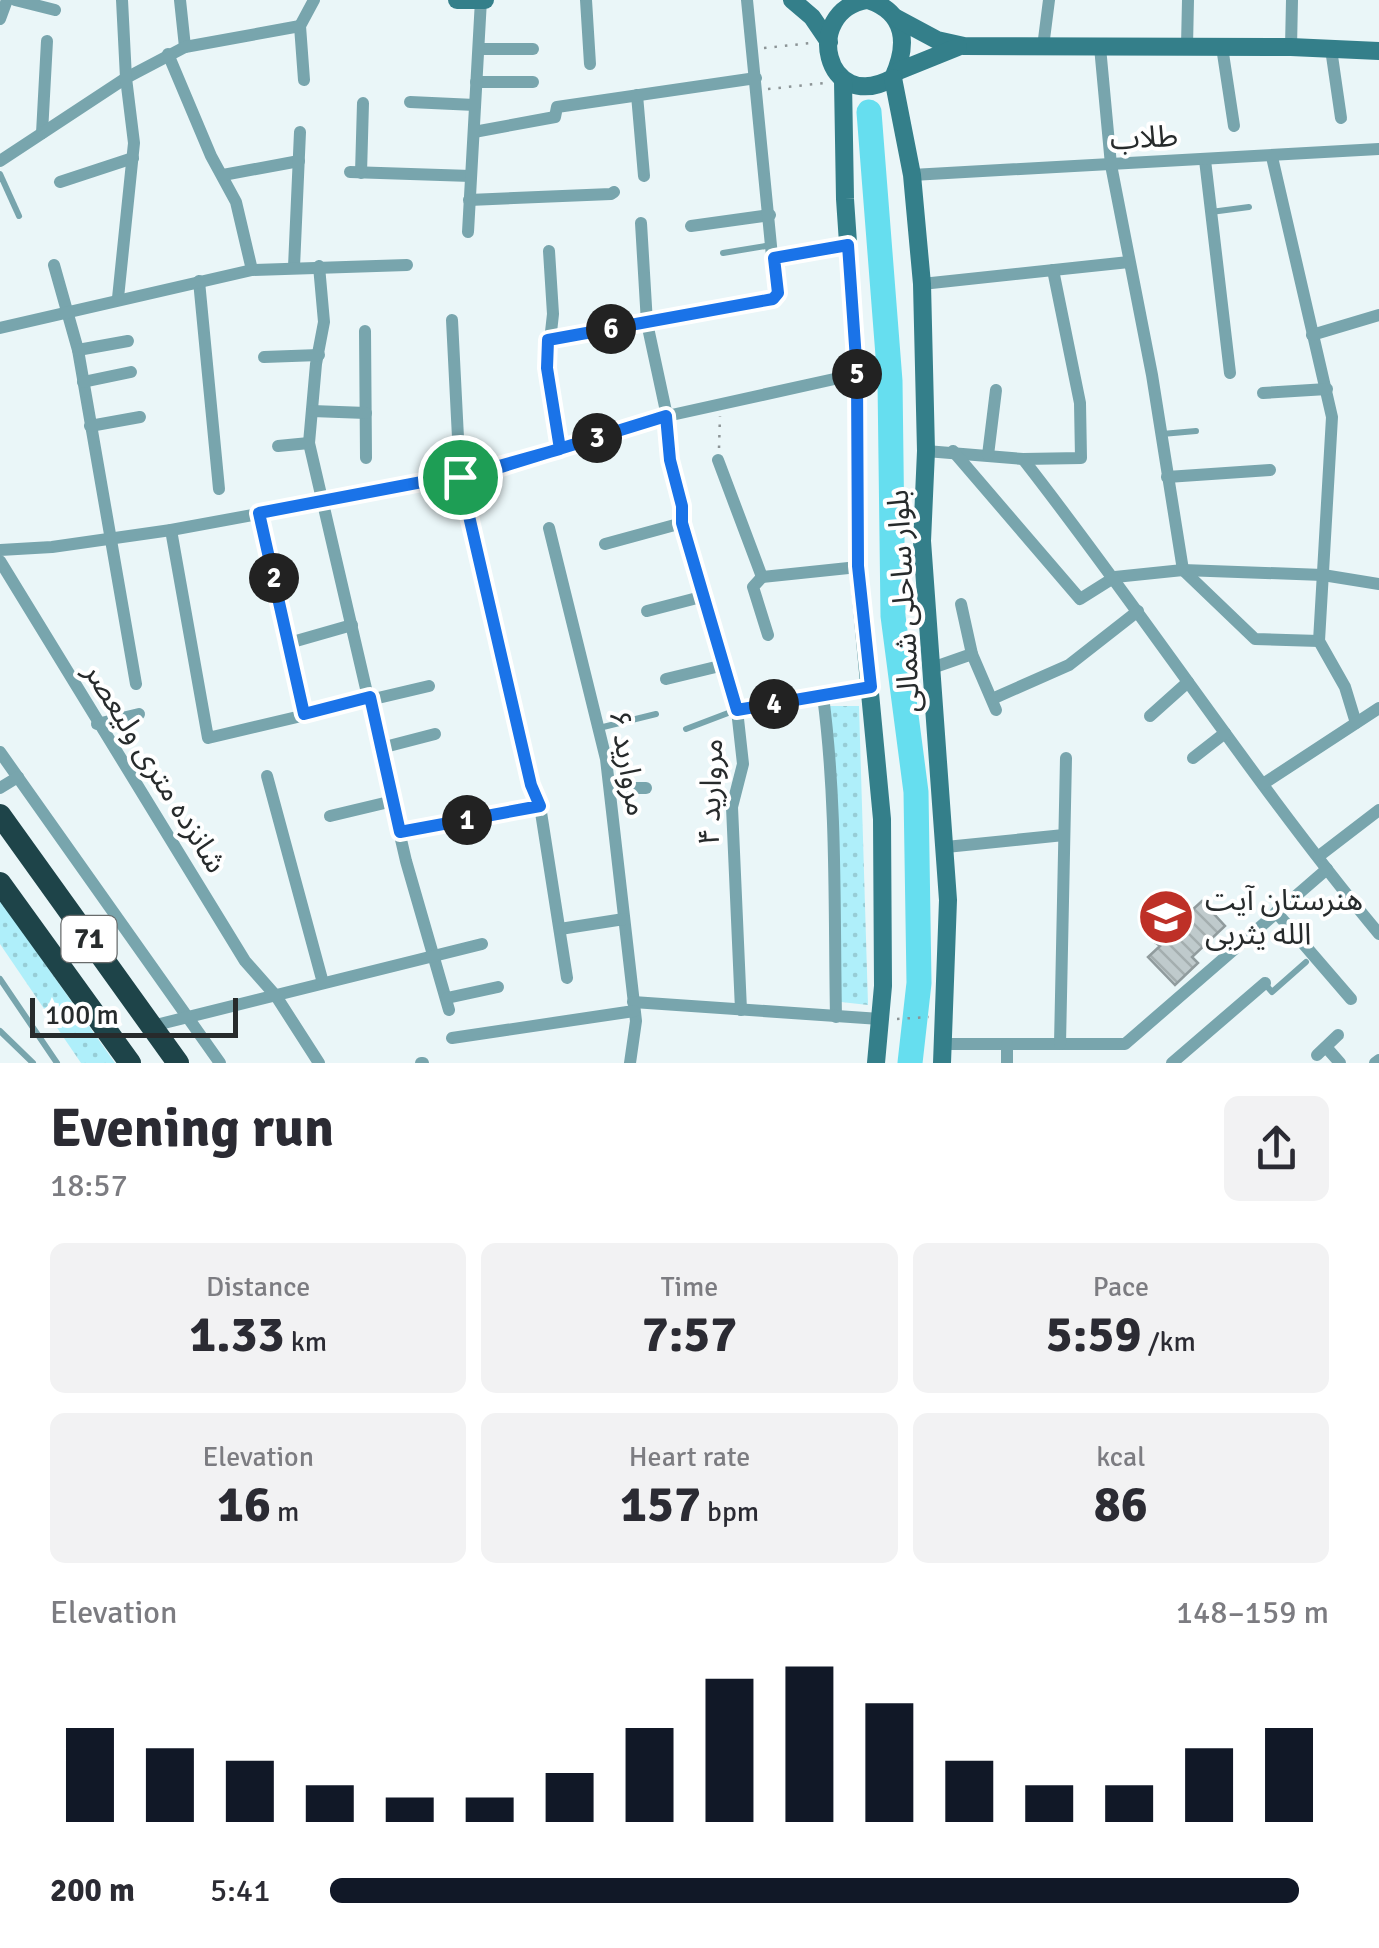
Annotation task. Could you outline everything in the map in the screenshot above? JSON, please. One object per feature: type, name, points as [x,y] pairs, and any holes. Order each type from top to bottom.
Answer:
[{"type":"highway","name":"71","points":[[0,814],[178,1063]]},
{"type":"highway","name":"71","points":[[0,882],[130,1063]]},
{"type":"main road","points":[[459,0],[483,0]]},
{"type":"main road","points":[[792,0],[812,17],[829,42]]},
{"type":"main road","points":[[964,46],[863,88],[843,81],[834,68],[829,42],[832,9],[858,1],[883,5],[937,40],[964,46],[1291,47],[1379,52]]},
{"type":"main road","points":[[895,11],[903,45],[895,75]]},
{"type":"main road","name":"بلوار ساحلی شمالی","points":[[895,75],[912,175],[922,284],[926,451],[922,541],[946,846],[943,1053]]},
{"type":"main road","name":"بلوار ساحلی شمالی","points":[[843,81],[857,374],[858,566],[882,819],[876,1063]]},
{"type":"street","points":[[0,20],[7,0]]},
{"type":"street","points":[[15,0],[54,16]]},
{"type":"street","points":[[118,298],[134,134],[122,0]]},
{"type":"street","points":[[180,0],[185,46]]},
{"type":"street","points":[[304,80],[300,26],[314,0]]},
{"type":"street","points":[[468,232],[483,0]]},
{"type":"street","points":[[586,0],[590,64]]},
{"type":"street","points":[[548,340],[776,297],[747,0]]},
{"type":"street","points":[[1043,47],[1049,0]]},
{"type":"street","points":[[1187,46],[1188,0]]},
{"type":"street","points":[[1291,47],[1292,0]]},
{"type":"street","points":[[0,160],[126,78],[185,46],[300,26]]},
{"type":"street","points":[[42,133],[48,41]]},
{"type":"street","points":[[1100,47],[1110,164],[1183,570],[1255,639],[1319,640]]},
{"type":"street","points":[[1222,47],[1234,126]]},
{"type":"street","points":[[478,48],[533,49]]},
{"type":"street","points":[[1331,49],[1340,118]]},
{"type":"street","points":[[168,54],[211,156],[236,202],[252,270]]},
{"type":"street","points":[[476,82],[533,82]]},
{"type":"street","points":[[474,132],[556,123],[557,107],[756,84]]},
{"type":"street","points":[[637,95],[644,176]]},
{"type":"street","points":[[410,102],[475,105]]},
{"type":"street","points":[[362,103],[355,172],[471,176]]},
{"type":"street","points":[[294,266],[300,132]]},
{"type":"street","name":"طلاب","points":[[912,175],[1379,149]]},
{"type":"street","points":[[1272,157],[1333,430],[1319,640],[1345,687],[1356,723]]},
{"type":"street","points":[[60,182],[133,158]]},
{"type":"street","points":[[1205,160],[1230,372]]},
{"type":"street","points":[[223,175],[299,161]]},
{"type":"street","points":[[470,200],[614,192]]},
{"type":"street","points":[[691,226],[770,216]]},
{"type":"street","points":[[641,223],[648,323],[666,416]]},
{"type":"street","points":[[549,251],[553,314],[547,368],[560,449]]},
{"type":"street","points":[[922,284],[1129,262]]},
{"type":"street","points":[[0,328],[252,270],[407,264]]},
{"type":"street","points":[[54,265],[78,350],[136,684]]},
{"type":"street","points":[[318,266],[324,322],[309,443],[414,893],[448,1004],[498,987]]},
{"type":"street","points":[[926,451],[1078,460],[1082,454],[1080,403],[1053,270]]},
{"type":"street","points":[[199,281],[219,490]]},
{"type":"street","points":[[1312,335],[1379,316]]},
{"type":"street","points":[[452,320],[460,477],[531,785],[540,806],[568,978]]},
{"type":"street","points":[[365,331],[366,458]]},
{"type":"street","points":[[78,350],[128,341]]},
{"type":"street","points":[[264,357],[319,355]]},
{"type":"street","points":[[83,382],[130,372]]},
{"type":"street","points":[[0,550],[171,530],[460,477],[666,416],[857,374]]},
{"type":"street","points":[[988,455],[996,390]]},
{"type":"street","points":[[1262,393],[1326,390]]},
{"type":"street","points":[[312,411],[366,413]]},
{"type":"street","points":[[90,426],[140,417]]},
{"type":"street","points":[[278,446],[309,443]]},
{"type":"street","points":[[953,452],[1080,599],[1115,577],[1183,570],[1324,575],[1379,584]]},
{"type":"street","points":[[1023,459],[1115,577],[1224,733],[1377,929]]},
{"type":"street","points":[[718,460],[762,577]]},
{"type":"street","points":[[1168,477],[1270,470]]},
{"type":"street","points":[[259,513],[304,714]]},
{"type":"street","points":[[605,544],[682,523]]},
{"type":"street","name":"مروارید ۴","points":[[682,523],[737,710],[743,764],[732,807],[741,1010]]},
{"type":"street","name":"مروارید ۶","points":[[549,528],[610,788],[634,1007],[630,1063]]},
{"type":"street","points":[[171,530],[208,738],[429,686]]},
{"type":"street","name":"شانزده متری ولیعصر","points":[[0,561],[245,960],[276,996],[320,1063]]},
{"type":"street","points":[[768,635],[753,588],[762,577],[858,566]]},
{"type":"street","points":[[647,612],[702,598]]},
{"type":"street","points":[[961,604],[972,654],[994,704],[1069,666],[1138,611]]},
{"type":"street","points":[[289,643],[352,624]]},
{"type":"street","points":[[932,668],[972,654]]},
{"type":"street","points":[[666,679],[724,665]]},
{"type":"street","points":[[1150,716],[1188,682]]},
{"type":"street","points":[[737,710],[871,687]]},
{"type":"street","points":[[822,696],[832,831],[836,1017]]},
{"type":"street","points":[[1263,784],[1379,708]]},
{"type":"street","points":[[97,724],[139,714]]},
{"type":"street","points":[[1193,758],[1224,733]]},
{"type":"street","points":[[381,748],[435,734]]},
{"type":"street","points":[[0,752],[220,1063]]},
{"type":"street","points":[[1060,1044],[1066,758]]},
{"type":"street","points":[[267,776],[323,983]]},
{"type":"street","points":[[0,788],[18,777]]},
{"type":"street","points":[[610,788],[646,788]]},
{"type":"street","points":[[330,816],[394,801]]},
{"type":"street","points":[[400,832],[540,806]]},
{"type":"street","points":[[1319,856],[1379,810]]},
{"type":"street","points":[[946,846],[1064,835]]},
{"type":"street","points":[[943,1053],[1007,1044],[1124,1044],[1328,869]]},
{"type":"street","points":[[1276,912],[1351,999]]},
{"type":"street","points":[[560,929],[624,919]]},
{"type":"street","points":[[152,1026],[482,944]]},
{"type":"street","points":[[1172,1063],[1264,983]]},
{"type":"street","points":[[452,1038],[634,1007],[880,1020]]},
{"type":"street","points":[[1338,1036],[1322,1051],[1340,1063]]},
{"type":"street","points":[[1007,1044],[1007,1063]]},
{"type":"lane","points":[[0,174],[19,216]]},
{"type":"lane","points":[[1211,212],[1249,208]]},
{"type":"lane","points":[[724,253],[773,252]]},
{"type":"lane","points":[[1161,435],[1196,431]]},
{"type":"lane","points":[[670,460],[682,506],[682,523]]},
{"type":"lane","points":[[686,729],[737,710]]},
{"type":"lane","points":[[599,728],[656,714]]},
{"type":"lane","points":[[1264,983],[1272,992],[1306,962]]},
{"type":"lane","points":[[0,979],[58,1063]]},
{"type":"lane","points":[[0,1031],[33,1063]]},
{"type":"path","points":[[752,49],[829,42]]},
{"type":"path","points":[[756,84],[843,81]]},
{"type":"path","points":[[773,252],[848,245]]},
{"type":"path","points":[[718,460],[720,404]]},
{"type":"path","points":[[666,416],[670,460]]},
{"type":"path","points":[[880,1020],[946,1016]]},
{"type":"shaded area","points":[[830,706],[859,706],[868,1005],[841,1002]]},
{"type":"shaded area","points":[[0,900],[115,1063],[81,1063],[0,944]]},
{"type":"building","points":[[1202,901],[1225,926],[1192,957],[1198,963],[1175,985],[1148,957],[1160,946],[1156,943]]},
{"type":"waterway","points":[[869,112],[890,381],[893,616],[916,792],[919,983],[910,1063]]},
{"type":"place","name":"هنرستان آیت الله یثربی","points":[[1166,917]]},
{"type":"route","points":[[460,477],[501,467],[560,449],[547,368],[548,340],[773,299],[778,293],[774,258],[848,245],[857,374],[858,566],[871,687],[737,710],[682,523],[666,416],[501,467],[460,477],[259,513],[304,714],[370,697],[400,832],[540,806],[531,785],[460,477]]}]
